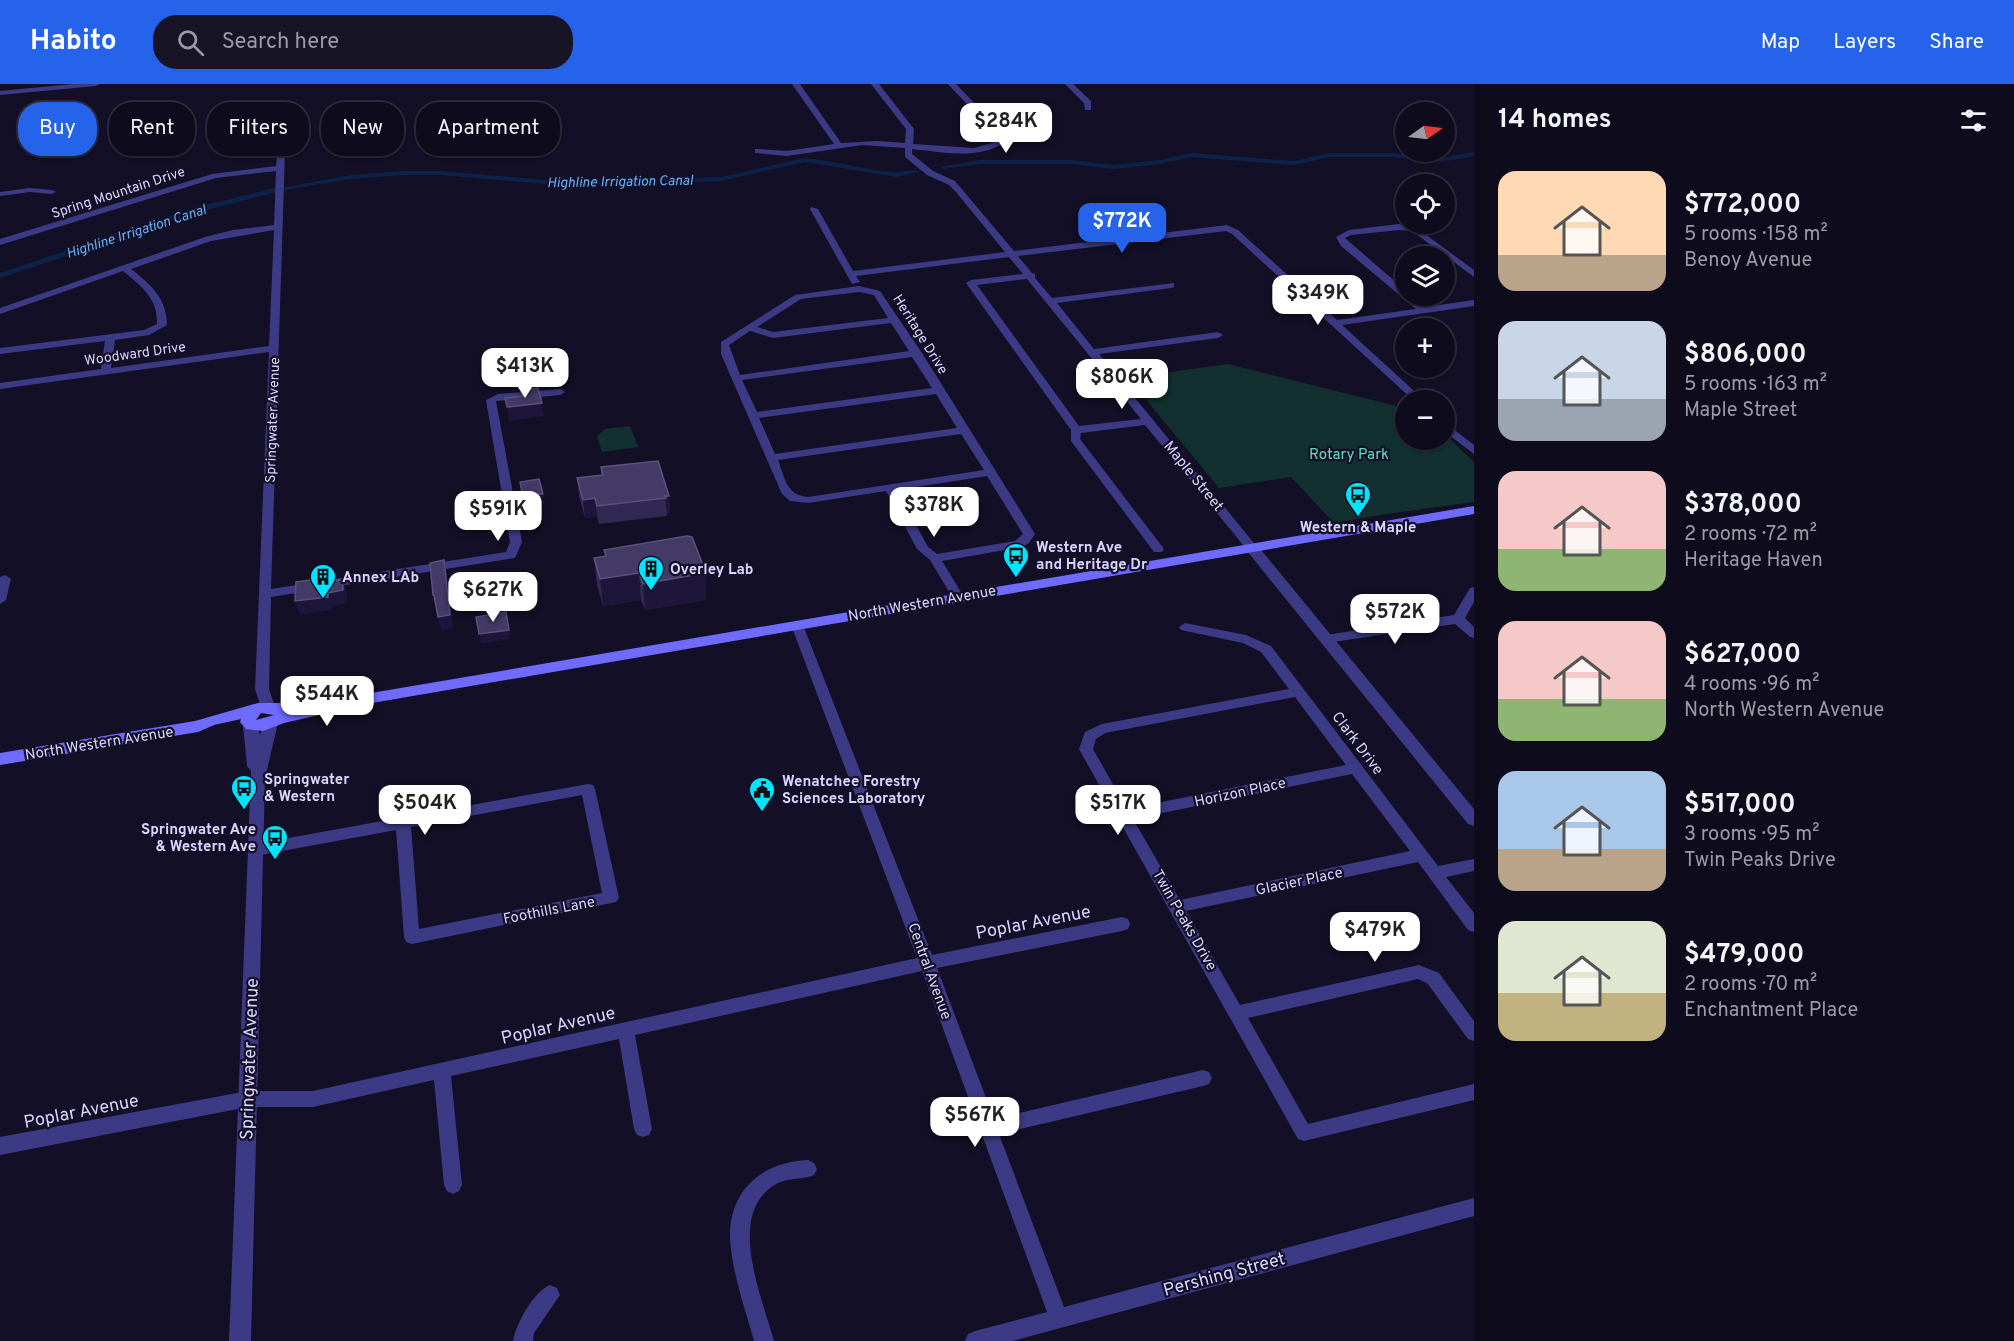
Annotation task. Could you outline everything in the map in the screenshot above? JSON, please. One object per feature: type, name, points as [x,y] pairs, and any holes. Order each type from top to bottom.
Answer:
[{"type":"main road","name":"North Western Avenue","points":[[0,759],[198,726],[209,729],[261,717],[351,705],[371,698],[1474,510]]},
{"type":"street","points":[[0,93],[96,84]]},
{"type":"street","points":[[796,84],[839,146]]},
{"type":"street","name":"Maple Street","points":[[875,84],[908,125],[910,134],[908,155],[926,170],[952,183],[1014,254],[1474,820]]},
{"type":"street","points":[[758,152],[780,154],[866,143],[979,150],[999,143],[1000,137],[997,132],[952,84]]},
{"type":"street","points":[[1069,84],[1088,103],[1088,108]]},
{"type":"street","name":"Springwater Avenue","points":[[240,1341],[261,717],[257,696],[261,689],[281,156]]},
{"type":"street","name":"Spring Mountain Drive","points":[[0,242],[215,176],[280,168]]},
{"type":"street","name":"Spring Mountain Drive","points":[[0,194],[30,190],[52,192]]},
{"type":"street","points":[[814,209],[859,289],[798,297],[723,346],[786,492],[794,499],[808,500],[991,472]]},
{"type":"street","points":[[0,311],[218,236],[277,227]]},
{"type":"street","points":[[1423,310],[1344,244],[1340,237],[1349,233],[1399,227],[1414,229],[1474,274]]},
{"type":"street","points":[[850,274],[1227,228],[1235,232],[1408,390]]},
{"type":"street","points":[[0,351],[146,333],[162,325],[163,309],[159,300],[148,286],[124,268]]},
{"type":"street","points":[[1032,276],[971,284],[1076,430],[1075,439],[1158,549]]},
{"type":"street","points":[[1052,301],[1171,285]]},
{"type":"street","name":"Heritage Drive","points":[[859,289],[877,293],[1026,528],[1028,537],[1018,544],[935,558]]},
{"type":"street","points":[[1335,323],[1474,303]]},
{"type":"street","points":[[749,328],[773,335],[895,320]]},
{"type":"street","points":[[1094,352],[1218,335]]},
{"type":"street","points":[[105,373],[110,338]]},
{"type":"street","name":"Woodward Drive","points":[[0,386],[274,348]]},
{"type":"street","points":[[737,378],[917,353]]},
{"type":"street","points":[[754,416],[939,390]]},
{"type":"street","points":[[264,594],[511,555],[516,542],[491,400],[498,397],[560,392]]},
{"type":"street","points":[[1076,430],[1150,421]]},
{"type":"street","points":[[771,458],[964,430]]},
{"type":"street","points":[[1455,435],[1474,451]]},
{"type":"street","points":[[890,488],[923,549],[935,558],[958,597]]},
{"type":"street","points":[[0,600],[5,579]]},
{"type":"street","points":[[1458,619],[1474,591]]},
{"type":"street","points":[[1326,639],[1458,619]]},
{"type":"street","points":[[1458,619],[1474,634]]},
{"type":"street","name":"Central Avenue","points":[[797,625],[927,963],[1059,1319]]},
{"type":"street","name":"Clark Drive","points":[[1185,627],[1246,639],[1266,649],[1474,925]]},
{"type":"street","name":"Twin Peaks Drive","points":[[1298,692],[1102,729],[1095,732],[1087,742],[1086,749],[1238,1013],[1304,1133],[1474,1092]]},
{"type":"street","name":"Horizon Place","points":[[1125,815],[1356,768]]},
{"type":"street","name":"Foothills Lane","points":[[255,850],[588,789],[611,898],[412,937],[403,823]]},
{"type":"street","name":"Glacier Place","points":[[1177,907],[1421,855]]},
{"type":"street","points":[[1435,873],[1474,865]]},
{"type":"street","name":"Poplar Avenue","points":[[0,1146],[248,1100],[312,1099],[927,963],[1122,924]]},
{"type":"street","points":[[1238,1013],[1419,972],[1433,978],[1474,1034]]},
{"type":"street","points":[[626,1029],[643,1129]]},
{"type":"street","points":[[442,1071],[453,1185]]},
{"type":"street","points":[[987,1129],[1203,1078]]},
{"type":"street","points":[[764,1341],[742,1246],[740,1229],[744,1211],[753,1191],[766,1179],[777,1173],[793,1169],[808,1169]]},
{"type":"street","name":"Pershing Street","points":[[975,1341],[1474,1207]]},
{"type":"street","points":[[523,1341],[525,1329],[550,1295]]},
{"type":"green space","name":"Rotary Park","points":[[1228,364],[1395,406],[1395,450],[1455,450],[1455,444],[1474,462],[1474,502],[1334,523],[1291,477],[1219,488],[1128,378]]},
{"type":"green space","points":[[630,426],[638,447],[602,452],[597,436],[605,429]]},
{"type":"building","points":[[538,388],[542,403],[507,407],[505,398],[523,396],[523,392]]},
{"type":"building","points":[[658,461],[669,496],[665,496],[666,498],[597,506],[595,498],[583,500],[577,478],[603,475],[601,467]]},
{"type":"building","points":[[539,479],[543,494],[523,497],[520,482]]},
{"type":"building","points":[[692,537],[706,573],[643,584],[639,573],[600,579],[594,558],[606,556],[604,550]]},
{"type":"building","points":[[444,560],[450,615],[438,617],[430,563]]},
{"type":"building","points":[[327,578],[327,581],[343,581],[343,590],[328,593],[328,597],[295,601],[296,582]]},
{"type":"building","points":[[506,612],[509,630],[479,634],[476,617]]},
{"type":"waterway","name":"Highline Irrigation Canal","points":[[944,167],[979,162],[1072,162],[1113,167],[1160,162],[1191,155],[1294,163],[1330,155],[1391,155],[1441,160],[1474,154]]},
{"type":"waterway","name":"Highline Irrigation Canal","points":[[285,188],[351,177],[403,173],[441,173],[568,184],[721,179],[805,160],[896,175],[916,172]]},
{"type":"waterway","name":"Highline Irrigation Canal","points":[[0,276],[192,211],[274,190]]},
{"type":"place","name":"Western & Maple","points":[[1358,518]]},
{"type":"place","name":"Western Ave and Heritage Dr","points":[[1016,579]]},
{"type":"place","name":"Overley Lab","points":[[651,592]]},
{"type":"place","name":"Annex LAb","points":[[323,600]]},
{"type":"place","name":"Springwater & Western","points":[[244,811]]},
{"type":"place","name":"Wenatchee Forestry Sciences Laboratory","points":[[762,813]]},
{"type":"place","name":"Springwater Ave & Western Ave","points":[[275,861]]}]
